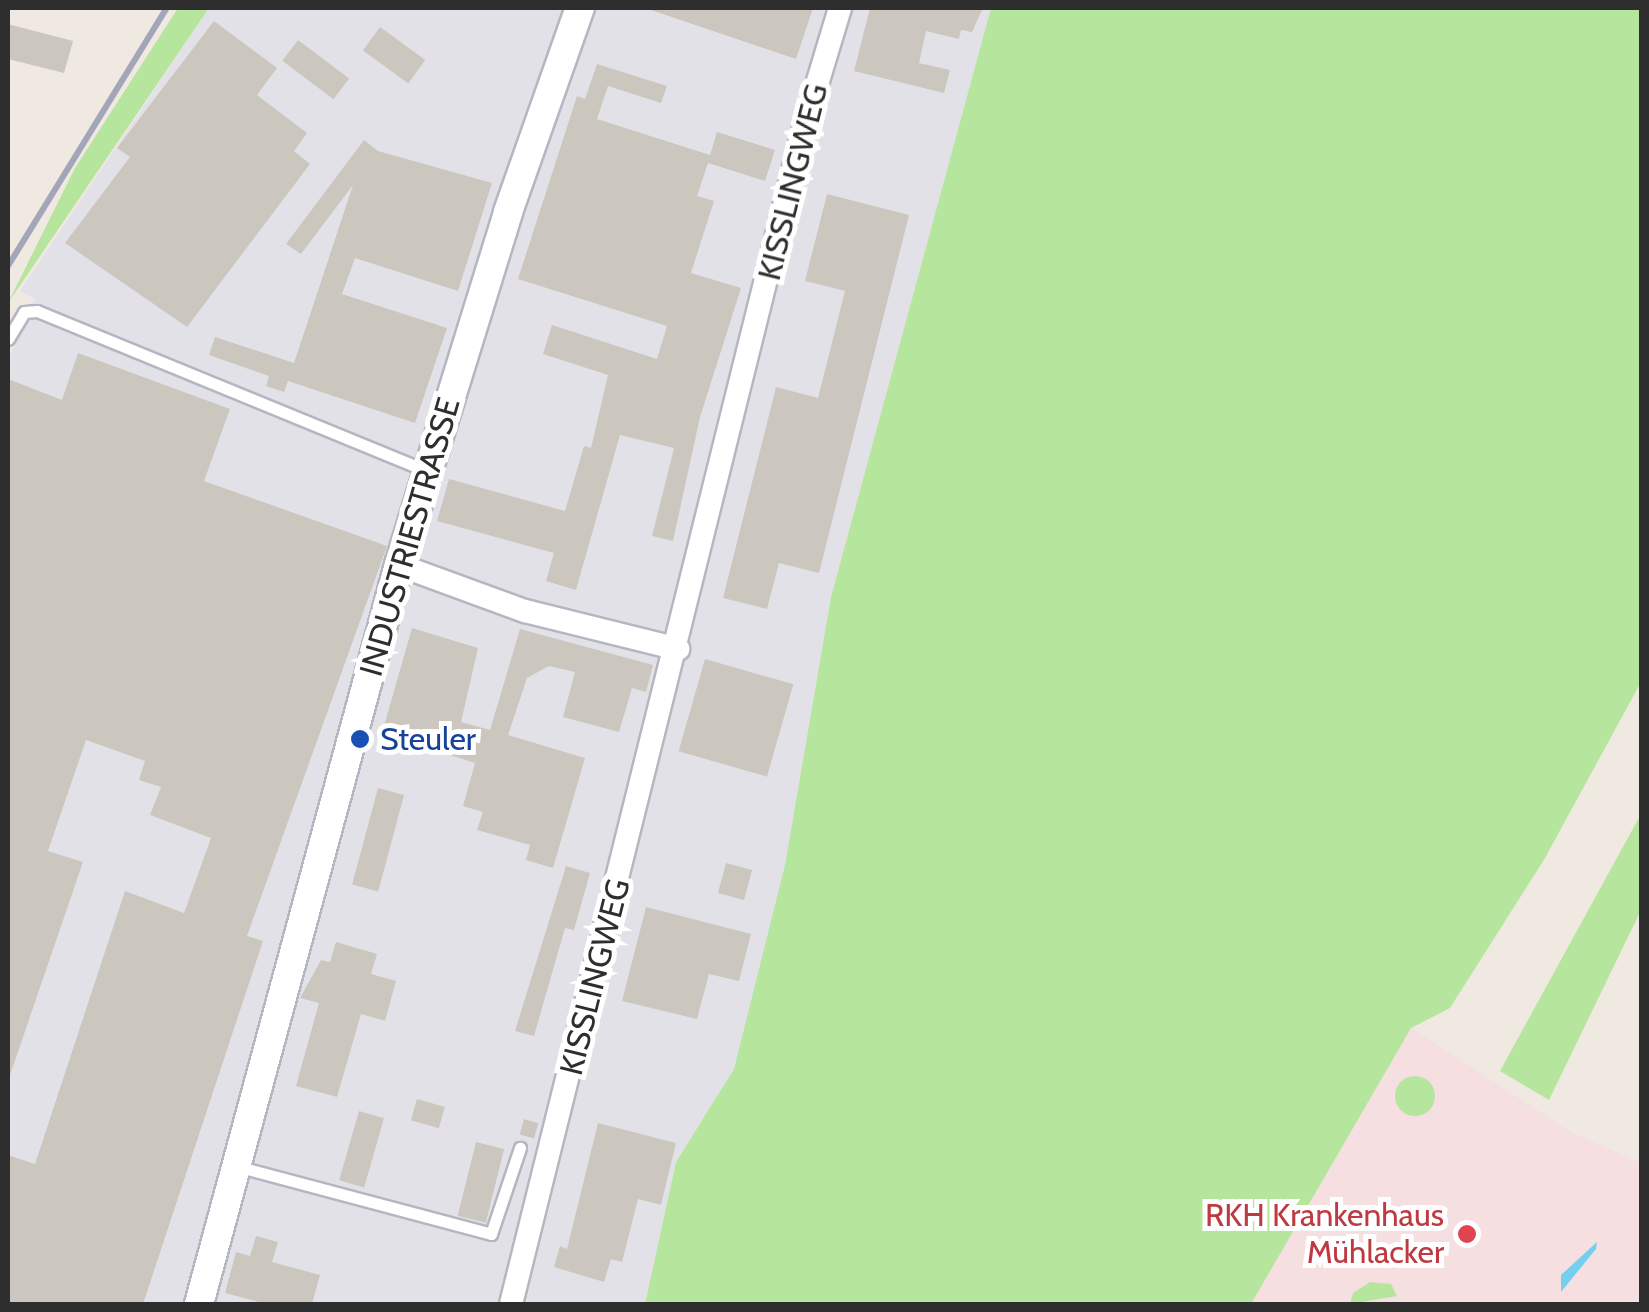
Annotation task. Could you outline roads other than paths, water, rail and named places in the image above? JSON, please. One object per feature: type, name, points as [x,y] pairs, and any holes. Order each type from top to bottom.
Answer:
[{"type":"street","name":"INDUSTRIESTRASSE","points":[[199,1304],[232,1165],[399,564],[580,8]]},
{"type":"street","name":"KISSLINGWEG","points":[[511,1304],[678,649],[802,134],[840,8]]},
{"type":"street","points":[[399,564],[525,611],[678,649]]},
{"type":"lane","points":[[8,339],[24,312],[37,311],[427,471]]},
{"type":"lane","points":[[232,1165],[491,1234],[520,1148]]},
{"type":"water","points":[[1597,1242],[1596,1249],[1561,1292],[1561,1275]]},
{"type":"railway","points":[[8,266],[167,8]]},
{"type":"place","name":"Steuler","points":[[360,739]]},
{"type":"place","name":"RKH Krankenhaus Mühlacker","points":[[1467,1234]]}]
